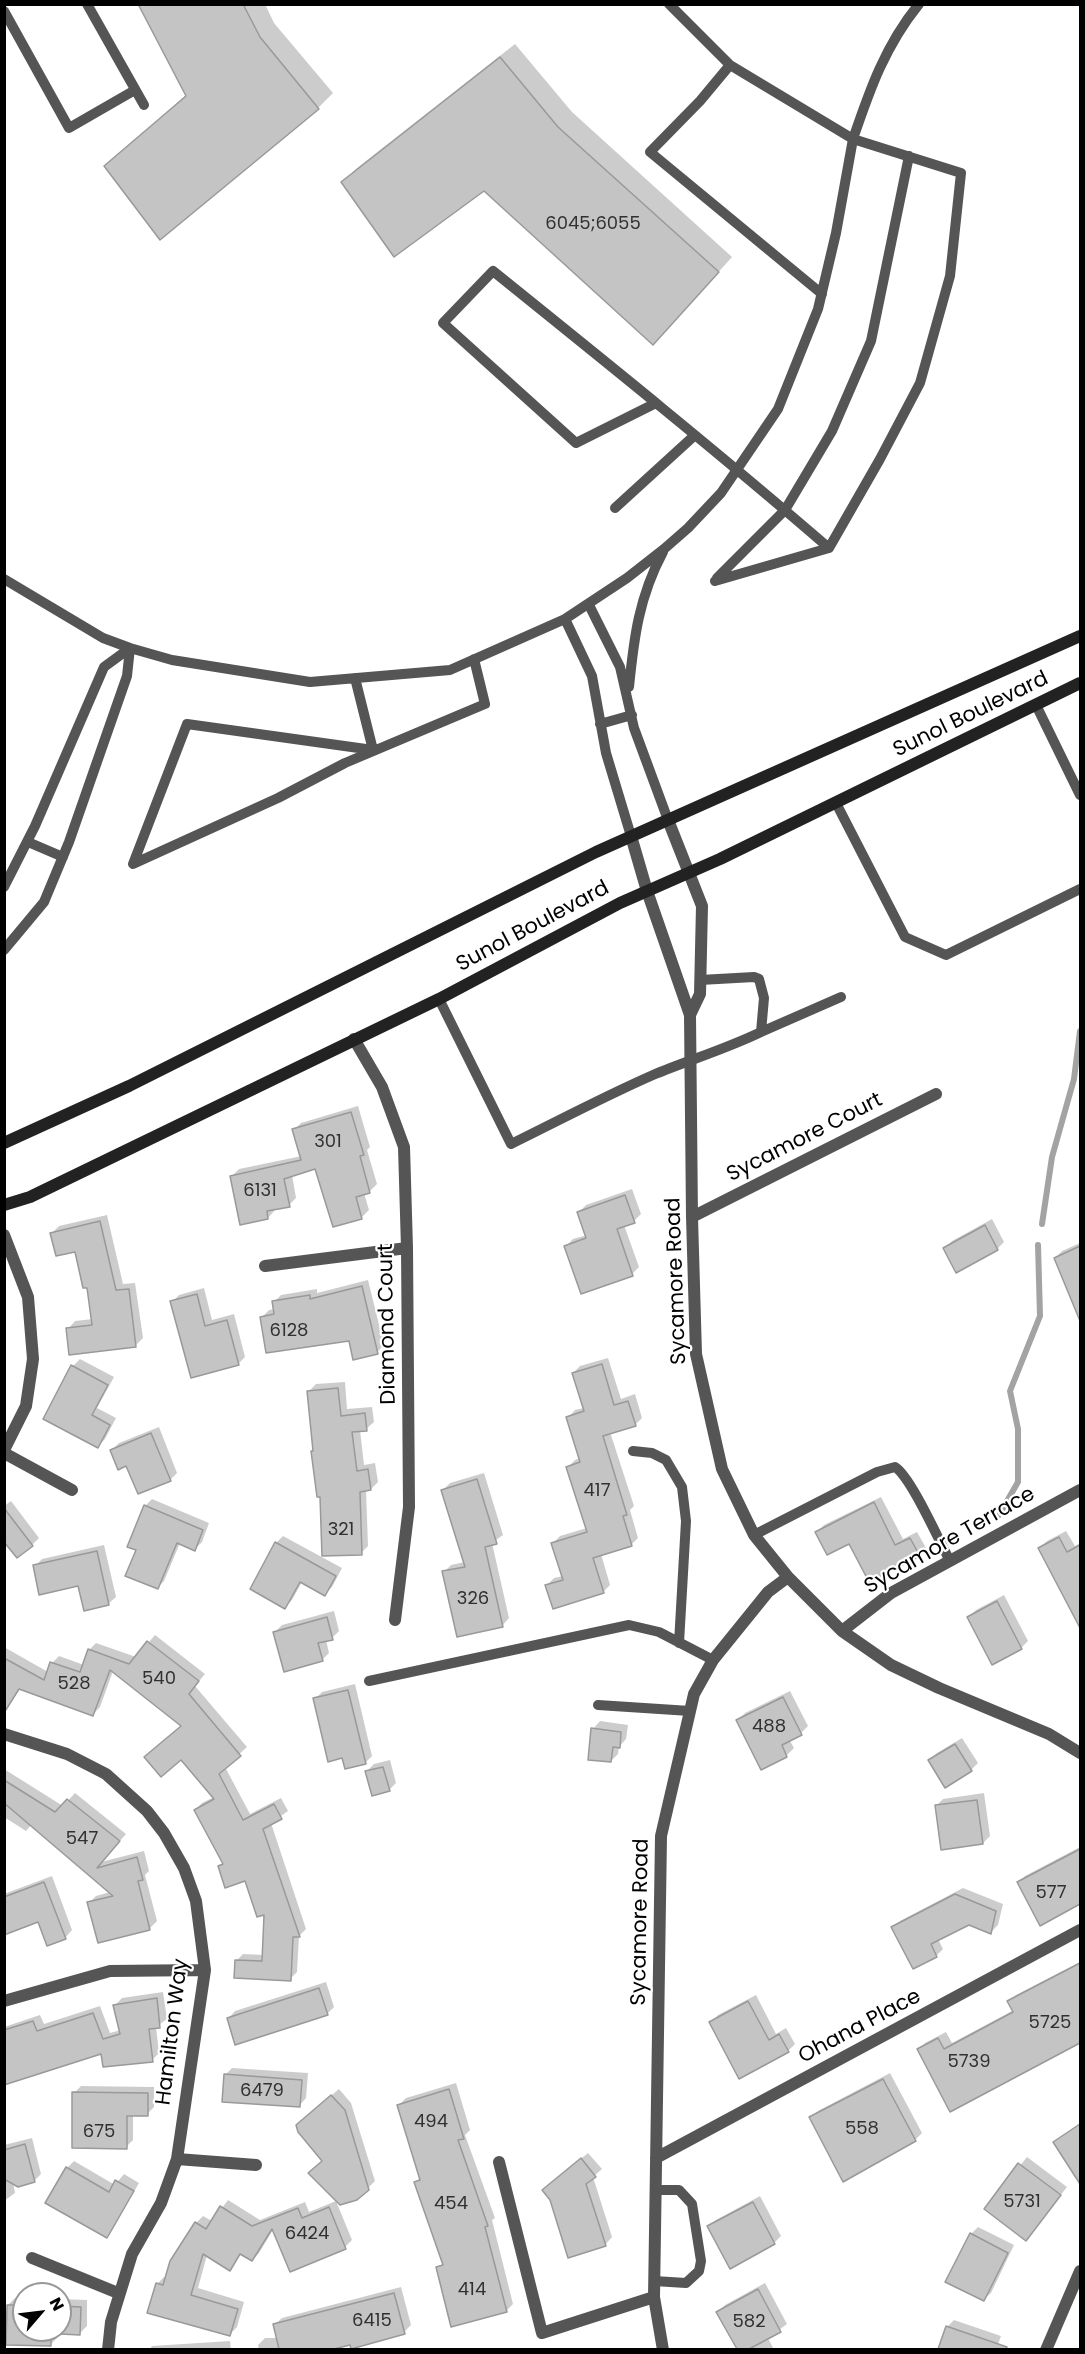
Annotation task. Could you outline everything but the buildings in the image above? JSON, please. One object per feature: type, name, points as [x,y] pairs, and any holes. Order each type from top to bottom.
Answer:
[{"type":"main road","name":"Sunol Boulevard","points":[[4,1143],[129,1086],[631,836],[1080,636]]},
{"type":"main road","name":"Sunol Boulevard","points":[[4,1205],[30,1197],[439,999],[620,903],[836,803],[1080,683]]},
{"type":"street","name":"Sycamore Road","points":[[668,820],[702,906],[700,994],[690,1014]]},
{"type":"street","name":"Sycamore Road","points":[[631,836],[647,891],[690,1014],[696,1354],[722,1469],[754,1535],[788,1577],[768,1592],[713,1660],[694,1694],[661,1836],[654,2297],[663,2349]]},
{"type":"street","name":"Diamond Court","points":[[354,1039],[382,1087],[404,1147],[409,1507],[395,1620]]},
{"type":"street","name":"Sycamore Court","points":[[692,1217],[936,1094]]},
{"type":"street","points":[[4,1235],[28,1298],[33,1359],[26,1406],[4,1452],[72,1490]]},
{"type":"street","points":[[265,1266],[407,1248]]},
{"type":"street","name":"Sycamore Terrace","points":[[842,1630],[891,1593],[1080,1490]]},
{"type":"street","points":[[788,1577],[842,1630],[891,1665],[939,1688],[1049,1734],[1080,1752]]},
{"type":"street","name":"Hamilton Way","points":[[4,1734],[67,1754],[106,1774],[147,1811],[164,1833],[184,1868],[196,1901],[205,1970],[177,2159],[161,2204],[132,2254],[118,2293],[108,2349]]},
{"type":"street","name":"Ohana Place","points":[[656,2158],[1080,1930]]},
{"type":"street","points":[[4,2001],[110,1971],[205,1970]]},
{"type":"street","points":[[177,2159],[255,2165]]},
{"type":"street","points":[[499,2162],[542,2333],[654,2297]]},
{"type":"street","points":[[32,2258],[118,2293]]},
{"type":"street","points":[[1046,2349],[1080,2271]]},
{"type":"lane","points":[[87,4],[144,105]]},
{"type":"lane","points":[[669,4],[730,65],[853,139],[909,156],[961,173],[950,276],[920,383],[880,459],[828,548],[715,581],[785,510],[832,431],[872,341],[909,156]]},
{"type":"lane","points":[[4,579],[103,638],[130,648],[172,660],[310,681],[450,670],[565,619],[589,605],[664,549],[721,493],[778,409],[818,309],[836,233],[853,139],[876,74],[901,29],[919,4]]},
{"type":"lane","points":[[4,11],[69,128],[135,90]]},
{"type":"lane","points":[[730,65],[700,101],[650,152],[822,294]]},
{"type":"lane","points":[[656,403],[576,443],[443,323],[493,271],[738,469],[828,548]]},
{"type":"lane","points":[[615,508],[695,435]]},
{"type":"lane","points":[[628,696],[636,624],[650,576],[664,549]]},
{"type":"lane","points":[[589,605],[620,667],[645,762],[668,820]]},
{"type":"lane","points":[[565,619],[592,676],[600,724],[631,836]]},
{"type":"lane","points":[[4,887],[28,842],[104,667],[130,648]]},
{"type":"lane","points":[[4,950],[44,902],[63,857],[127,676],[130,648]]},
{"type":"lane","points":[[373,750],[187,724],[133,864],[278,798],[373,750],[485,704],[474,659]]},
{"type":"lane","points":[[355,678],[373,750]]},
{"type":"lane","points":[[1036,705],[1080,795]]},
{"type":"lane","points":[[600,724],[632,715]]},
{"type":"lane","points":[[836,803],[905,937],[946,955],[1080,889]]},
{"type":"lane","points":[[28,842],[63,857]]},
{"type":"lane","points":[[700,980],[754,976],[759,979],[764,998],[761,1032]]},
{"type":"lane","points":[[439,999],[511,1144],[652,1076],[692,1059],[732,1046],[841,997]]},
{"type":"lane","points":[[633,1451],[652,1453],[666,1460],[681,1487],[686,1521],[679,1644]]},
{"type":"lane","points":[[754,1535],[877,1472],[895,1467],[901,1471],[950,1561]]},
{"type":"lane","points":[[369,1681],[629,1625],[659,1632],[713,1660]]},
{"type":"lane","points":[[598,1705],[690,1711]]},
{"type":"lane","points":[[654,2281],[686,2283],[699,2271],[701,2261],[692,2204],[679,2190],[656,2190]]},
{"type":"waterway","points":[[1042,1224],[1052,1157],[1074,1079],[1080,1031]]},
{"type":"waterway","points":[[999,1515],[1018,1482],[1018,1429],[1010,1391],[1040,1316],[1038,1245]]}]
